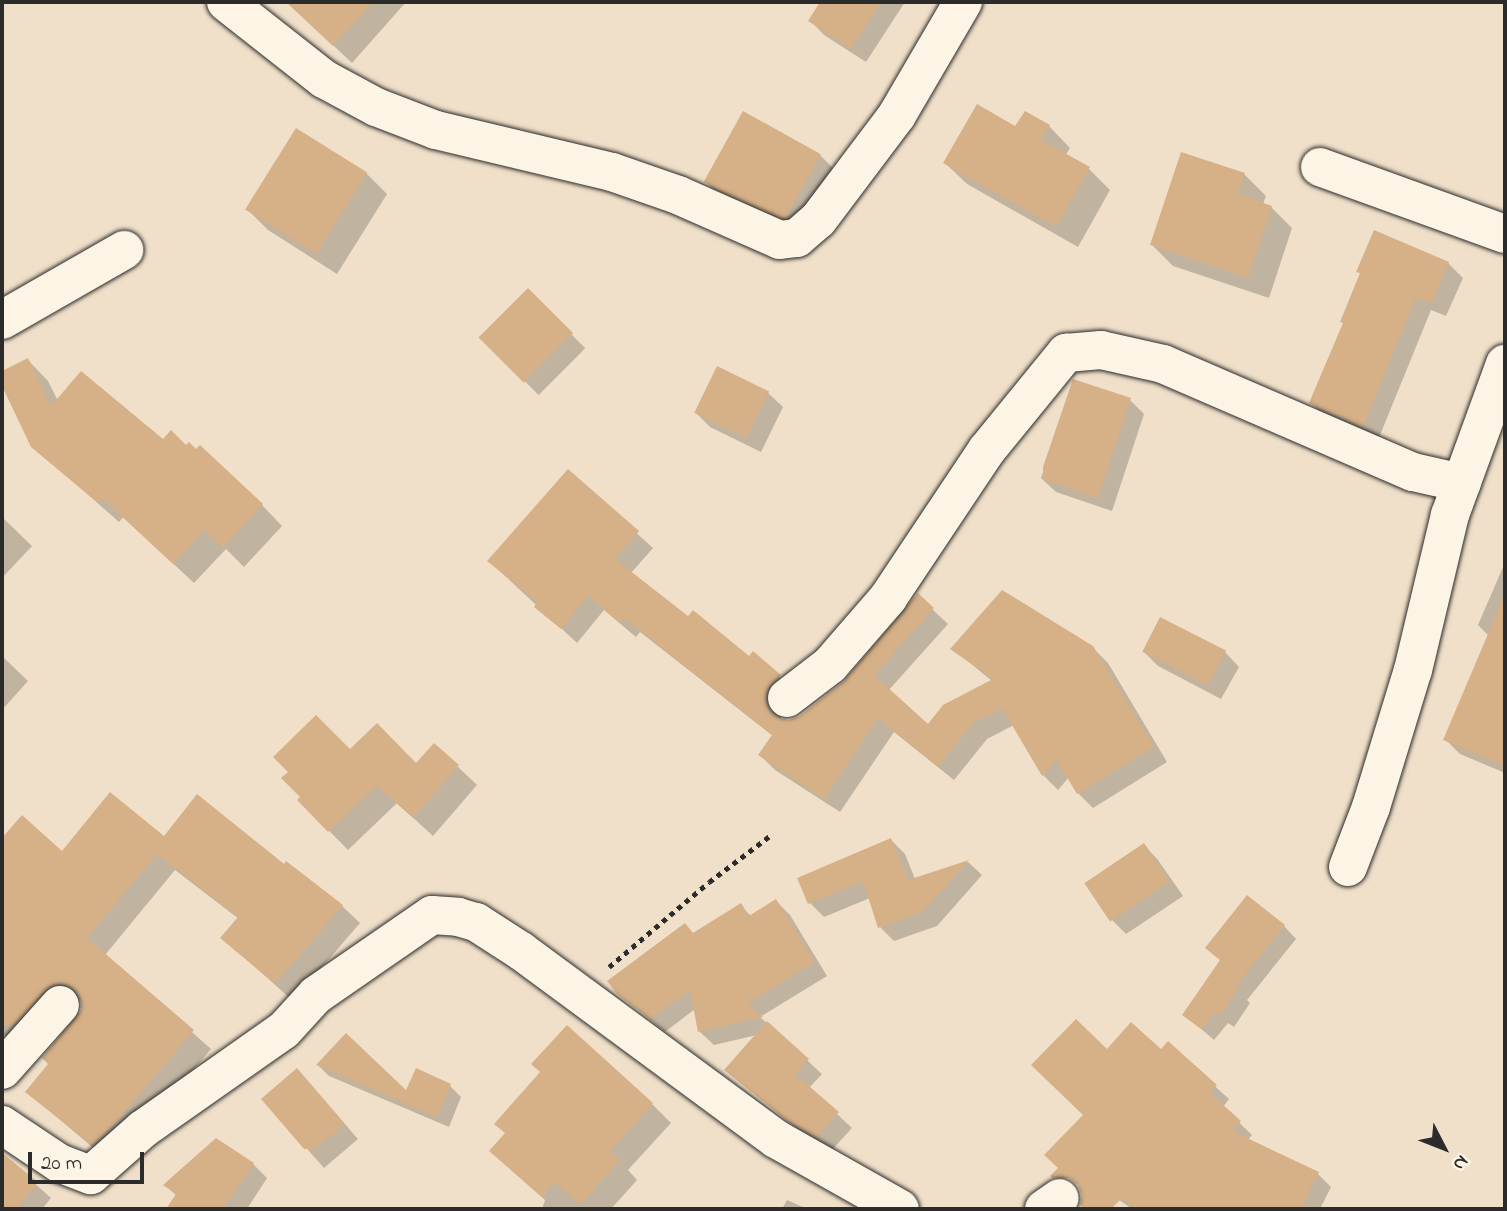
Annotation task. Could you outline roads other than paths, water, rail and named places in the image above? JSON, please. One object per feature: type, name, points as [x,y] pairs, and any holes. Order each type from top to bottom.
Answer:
[{"type":"street","points":[[226,2],[324,79],[376,107],[436,130],[612,172],[678,195],[780,240],[797,238],[818,220],[897,115],[963,2]]},
{"type":"street","points":[[1320,167],[1505,234]]},
{"type":"street","points":[[2,320],[124,250]]},
{"type":"street","points":[[787,698],[830,665],[888,597],[986,451],[1066,353],[1101,350],[1163,364],[1413,472],[1462,482]]},
{"type":"street","points":[[1348,867],[1371,807],[1413,670],[1450,515],[1505,364]]},
{"type":"street","points":[[2,1125],[59,1163],[91,1175],[143,1129],[284,1030],[316,995],[432,915],[476,922],[521,951],[776,1139],[900,1209]]},
{"type":"street","points":[[2,1070],[60,1005]]}]
